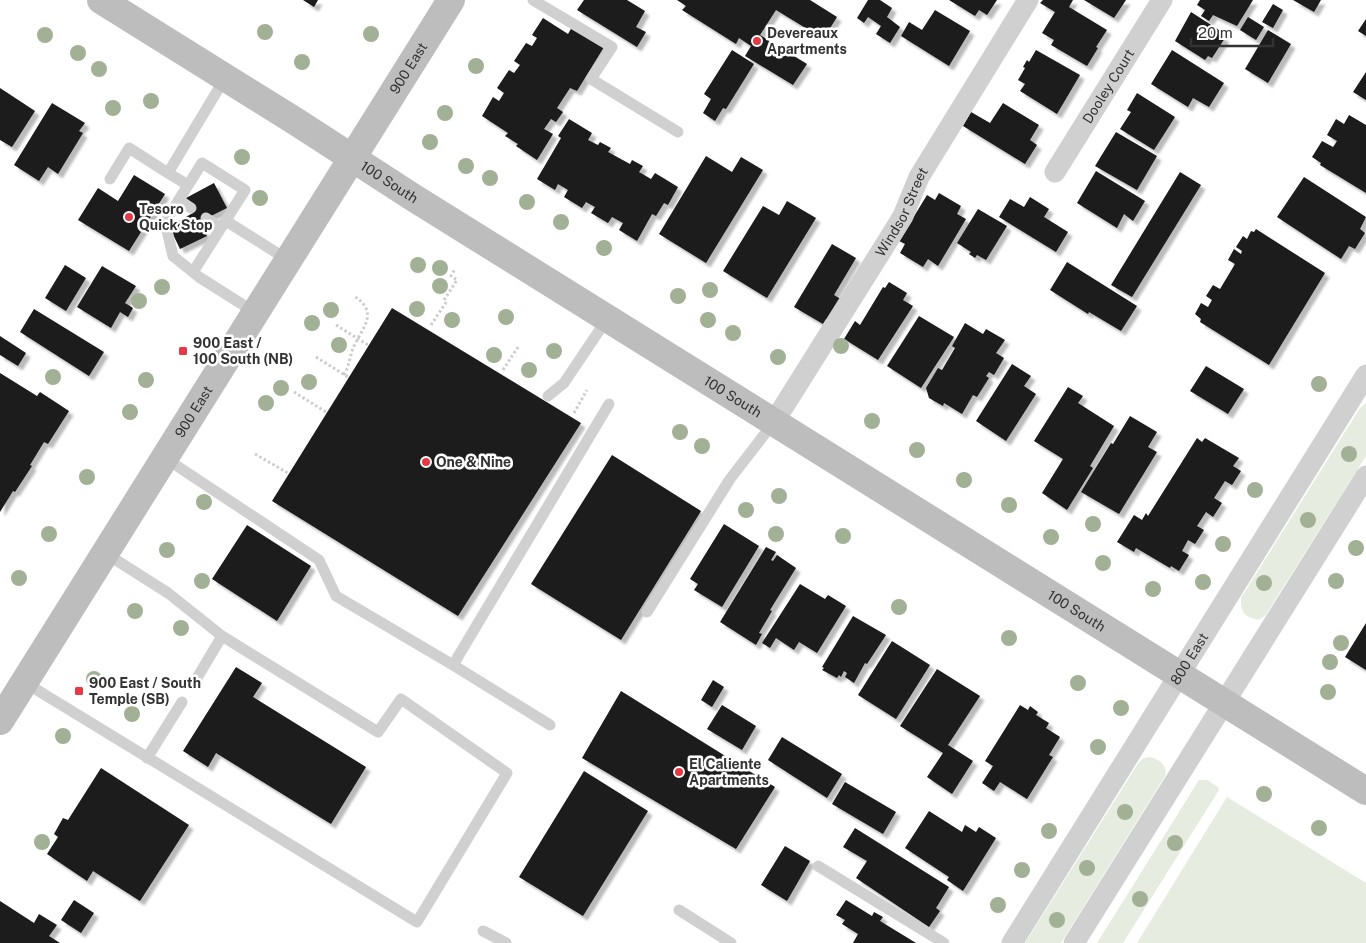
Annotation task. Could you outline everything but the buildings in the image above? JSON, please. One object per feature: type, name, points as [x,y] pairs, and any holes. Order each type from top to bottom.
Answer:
[{"type":"main road","name":"100 South","points":[[100,0],[1366,791]]},
{"type":"main road","name":"900 East","points":[[1,716],[165,458],[451,0]]},
{"type":"street","name":"Windsor Street","points":[[774,422],[903,216],[919,177],[1028,0]]},
{"type":"street","name":"Dooley Court","points":[[1055,172],[1162,0]]},
{"type":"street","name":"800 East","points":[[1012,943],[1366,375]]},
{"type":"street","points":[[1074,943],[1366,476]]},
{"type":"lane","points":[[533,0],[612,47],[592,79],[678,132]]},
{"type":"lane","points":[[168,172],[225,78]]},
{"type":"lane","points":[[110,179],[129,148],[188,185]]},
{"type":"lane","points":[[193,272],[245,190],[202,163],[165,222],[173,256],[193,272],[256,312]]},
{"type":"lane","points":[[178,200],[191,208]]},
{"type":"lane","points":[[206,218],[223,224],[288,260]]},
{"type":"lane","points":[[548,396],[564,383],[607,318]]},
{"type":"lane","points":[[453,665],[609,404]]},
{"type":"lane","points":[[647,612],[730,479],[774,422]]},
{"type":"lane","points":[[165,458],[319,560],[336,596],[550,725]]},
{"type":"lane","points":[[24,682],[417,922],[508,773],[401,699],[378,732],[222,636],[168,592],[104,554]]},
{"type":"lane","points":[[194,683],[222,636]]},
{"type":"lane","points":[[147,758],[182,702]]},
{"type":"lane","points":[[818,866],[944,943]]},
{"type":"lane","points":[[679,910],[730,943]]},
{"type":"lane","points":[[484,931],[506,943]]},
{"type":"path","points":[[431,325],[457,280],[451,276],[455,269]]},
{"type":"path","points":[[316,357],[346,376],[353,349],[366,324],[367,310],[360,300],[354,296]]},
{"type":"path","points":[[336,325],[368,345]]},
{"type":"path","points":[[503,370],[518,347]]},
{"type":"path","points":[[574,413],[587,390]]},
{"type":"path","points":[[294,392],[326,412]]},
{"type":"path","points":[[255,454],[288,473]]},
{"type":"shaded area","points":[[1366,403],[1366,456],[1265,616],[1258,620],[1250,617],[1244,613],[1241,607],[1241,598],[1360,408]]},
{"type":"shaded area","points":[[1150,757],[1164,766],[1165,776],[1061,943],[1025,943],[1139,762],[1144,758]]},
{"type":"shaded area","points":[[1199,780],[1207,780],[1218,787],[1219,790],[1123,943],[1097,943]]},
{"type":"shaded area","points":[[1227,797],[1366,883],[1366,943],[1137,943]]},
{"type":"place","name":"Devereaux Apartments","points":[[757,41]]},
{"type":"place","name":"Tesoro Quick Stop","points":[[129,217]]},
{"type":"place","name":"900 East / 100 South (NB)","points":[[183,351]]},
{"type":"place","name":"One & Nine","points":[[426,462]]},
{"type":"place","name":"900 East / South Temple (SB)","points":[[79,691]]},
{"type":"place","name":"El Caliente Apartments","points":[[679,772]]}]
